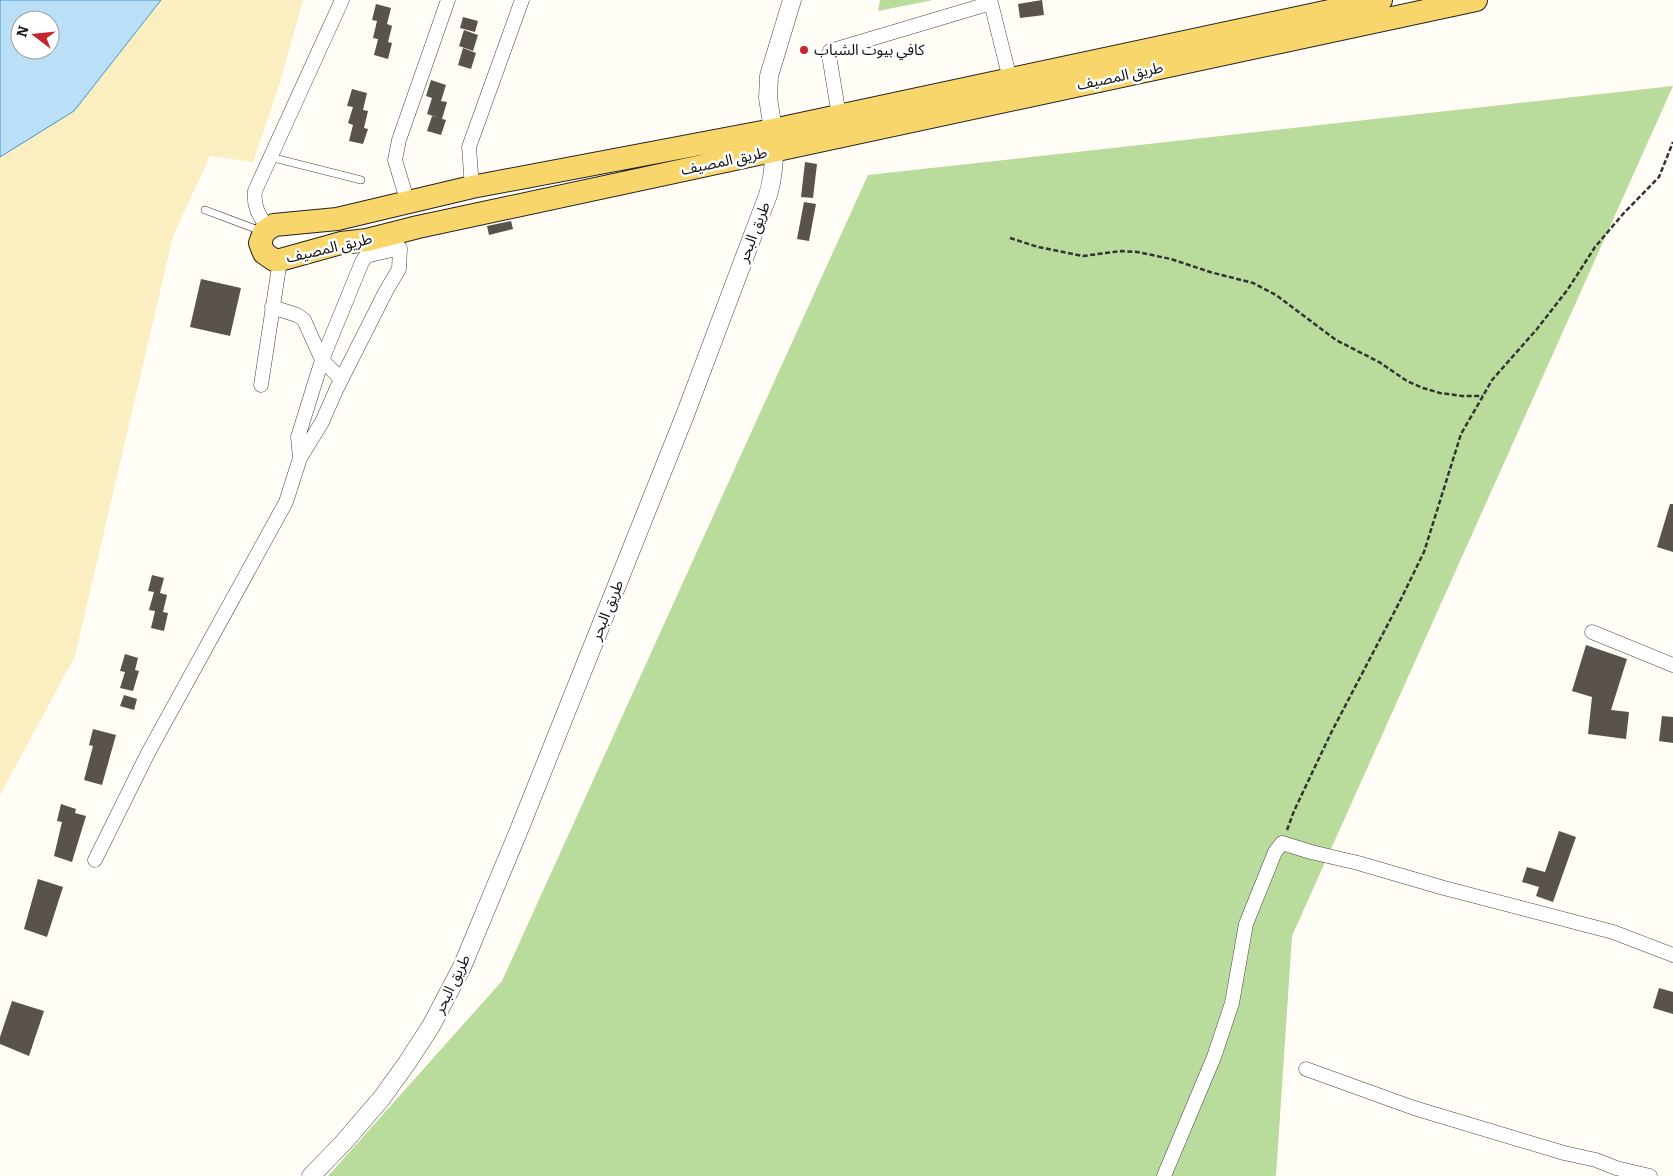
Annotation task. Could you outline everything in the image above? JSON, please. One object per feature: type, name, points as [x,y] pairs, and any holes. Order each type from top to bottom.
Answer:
[{"type":"main road","name":"طريق المصيف","points":[[1382,0],[839,116],[773,140],[368,240],[340,243],[280,260],[274,260],[264,254],[260,243],[266,230],[274,225],[337,220],[472,187],[773,140],[1476,0]]},
{"type":"main road","points":[[364,214],[368,240]]},
{"type":"main road","points":[[337,220],[340,243]]},
{"type":"street","points":[[266,230],[257,211],[254,198],[257,185],[342,0]]},
{"type":"street","points":[[408,203],[395,158],[399,140],[448,0]]},
{"type":"street","points":[[472,187],[469,148],[522,0]]},
{"type":"street","name":"طريق البحر","points":[[311,1176],[343,1143],[381,1098],[431,1026],[462,967],[519,830],[688,406],[768,195],[771,179],[773,140],[768,98],[769,76],[792,0]]},
{"type":"street","points":[[839,116],[829,55],[830,51],[992,2],[1010,79]]},
{"type":"street","points":[[95,860],[148,753],[286,502],[300,458],[322,422],[341,379],[399,269],[400,248],[368,255],[364,259],[322,360],[298,437],[300,458]]},
{"type":"street","points":[[261,385],[280,260]]},
{"type":"street","points":[[272,307],[297,315],[304,320],[322,360],[341,379]]},
{"type":"street","points":[[1592,632],[1673,665]]},
{"type":"street","points":[[1164,1176],[1214,1057],[1232,1003],[1246,924],[1274,852],[1282,843],[1613,932],[1673,955]]},
{"type":"street","points":[[1306,1069],[1414,1108],[1596,1160],[1616,1168],[1650,1176]]},
{"type":"lane","points":[[270,157],[362,180]]},
{"type":"lane","points":[[205,210],[266,230]]},
{"type":"path","points":[[1282,843],[1294,811],[1331,733],[1424,552],[1461,434],[1492,380],[1537,329],[1568,289],[1594,247],[1659,177],[1673,142]]},
{"type":"path","points":[[1010,238],[1038,247],[1083,256],[1137,252],[1171,259],[1253,284],[1276,295],[1336,340],[1379,362],[1408,381],[1440,393],[1483,396]]},
{"type":"green space","points":[[880,0],[933,0],[878,11]]},
{"type":"green space","points":[[1673,86],[1292,936],[1276,1176],[328,1176],[502,981],[868,175]]},
{"type":"sand","points":[[161,0],[303,0],[280,83],[253,162],[210,156],[173,236],[75,656],[0,795],[0,157],[74,111]]},
{"type":"water","points":[[0,0],[161,0],[74,111],[0,157]]},
{"type":"building","points":[[1042,0],[1044,15],[1020,18],[1018,4]]},
{"type":"building","points":[[376,4],[391,8],[387,24],[392,26],[388,42],[392,43],[388,59],[374,55],[378,39],[373,38],[377,21],[372,20]]},
{"type":"building","points":[[463,17],[478,21],[475,32],[460,28]]},
{"type":"building","points":[[464,30],[478,35],[473,51],[459,46]]},
{"type":"building","points":[[463,48],[476,53],[471,69],[458,65]]},
{"type":"building","points":[[431,80],[446,85],[441,101],[447,102],[442,119],[427,114],[432,98],[426,96]]},
{"type":"building","points":[[352,89],[367,93],[363,110],[368,111],[364,128],[368,129],[363,144],[349,141],[353,125],[348,123],[353,107],[347,106]]},
{"type":"building","points":[[432,116],[446,120],[441,135],[427,131]]},
{"type":"building","points":[[805,162],[817,164],[813,198],[801,197]]},
{"type":"building","points":[[804,202],[816,204],[809,241],[797,239]]},
{"type":"building","points":[[511,221],[513,229],[489,235],[487,226]]},
{"type":"building","points":[[201,279],[241,288],[230,336],[190,327]]},
{"type":"building","points":[[1670,504],[1673,504],[1673,552],[1657,547]]},
{"type":"building","points":[[152,575],[164,578],[160,593],[167,595],[163,612],[168,613],[164,631],[151,628],[155,611],[149,610],[154,592],[148,591]]},
{"type":"building","points":[[1586,645],[1627,659],[1611,710],[1629,712],[1626,739],[1588,734],[1592,697],[1572,691]]},
{"type":"building","points":[[125,654],[138,658],[135,670],[139,671],[133,691],[120,688],[125,672],[120,671]]},
{"type":"building","points":[[124,695],[137,699],[134,710],[120,706]]},
{"type":"building","points":[[1662,716],[1673,717],[1673,743],[1659,741]]},
{"type":"building","points":[[93,729],[116,735],[102,785],[84,780],[93,746],[89,745]]},
{"type":"building","points":[[61,804],[76,809],[75,813],[86,816],[72,862],[54,856],[62,822],[57,821]]},
{"type":"building","points":[[1559,831],[1576,837],[1553,902],[1536,896],[1539,887],[1522,882],[1527,867],[1545,872]]},
{"type":"building","points":[[38,879],[63,887],[47,937],[24,929]]},
{"type":"building","points":[[1659,988],[1673,992],[1673,1014],[1653,1008]]},
{"type":"building","points":[[12,1001],[44,1011],[29,1056],[0,1044],[0,1037]]},
{"type":"place","name":"كافي بيوت الشباب","points":[[804,50]]}]
